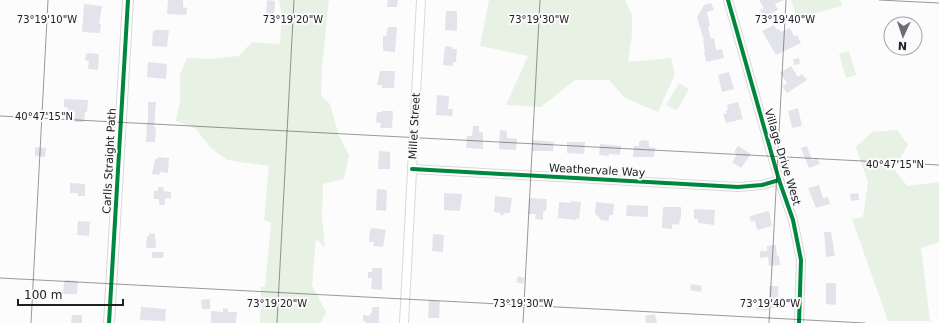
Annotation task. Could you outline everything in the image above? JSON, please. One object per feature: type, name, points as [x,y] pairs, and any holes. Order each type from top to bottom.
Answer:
[{"type":"street","name":"Carlls Straight Path","points":[[109,323],[128,0]]},
{"type":"street","name":"Millet Street","points":[[404,323],[421,0]]},
{"type":"street","name":"Village Drive West","points":[[728,0],[779,180],[793,220],[801,260],[799,323]]},
{"type":"street","name":"Weathervale Way","points":[[412,168],[731,187],[762,185],[779,180]]},
{"type":"shaded area","points":[[279,0],[329,0],[322,66],[321,96],[330,104],[339,136],[349,155],[344,179],[323,184],[322,217],[325,248],[316,239],[312,285],[326,312],[321,323],[260,323],[261,287],[265,287],[271,223],[264,220],[269,166],[227,160],[211,148],[195,128],[176,121],[180,101],[180,74],[187,58],[210,59],[239,56],[252,42],[280,44],[282,17]]},
{"type":"shaded area","points":[[489,0],[625,0],[632,15],[632,35],[628,62],[671,58],[675,74],[658,112],[625,98],[609,80],[575,80],[541,107],[506,105],[528,56],[480,46]]},
{"type":"shaded area","points":[[791,0],[840,0],[842,6],[797,18]]},
{"type":"shaded area","points":[[849,51],[856,75],[846,78],[839,54]]},
{"type":"shaded area","points":[[679,83],[689,89],[677,110],[666,105]]},
{"type":"shaded area","points":[[897,130],[908,145],[894,169],[907,186],[939,182],[939,242],[921,248],[930,321],[888,321],[852,219],[863,217],[868,182],[856,147],[872,132]]},
{"type":"building","points":[[169,0],[183,0],[183,7],[187,8],[186,15],[167,14]]},
{"type":"building","points":[[267,0],[275,1],[274,16],[266,16]]},
{"type":"building","points":[[388,0],[398,0],[397,7],[387,7]]},
{"type":"building","points":[[759,0],[784,0],[775,4],[778,10],[764,17],[760,10],[764,8]]},
{"type":"building","points":[[711,3],[714,10],[707,12],[710,26],[708,27],[711,39],[714,38],[716,50],[722,49],[724,58],[706,62],[704,41],[697,17],[704,5]]},
{"type":"building","points":[[84,4],[102,6],[99,24],[101,24],[100,33],[82,32]]},
{"type":"building","points":[[446,11],[457,11],[457,31],[445,30]]},
{"type":"building","points":[[774,25],[777,30],[779,29],[781,32],[790,28],[794,36],[797,35],[801,43],[776,55],[762,31]]},
{"type":"building","points":[[388,27],[397,27],[395,52],[383,51],[383,36],[386,36]]},
{"type":"building","points":[[154,30],[169,30],[167,47],[152,46]]},
{"type":"building","points":[[445,46],[452,47],[452,49],[457,49],[456,62],[453,62],[453,66],[443,65]]},
{"type":"building","points":[[86,54],[99,54],[98,70],[88,69],[89,61],[85,60]]},
{"type":"building","points":[[799,58],[800,64],[794,65],[793,59]]},
{"type":"building","points":[[148,62],[167,64],[166,79],[147,77]]},
{"type":"building","points":[[791,66],[798,77],[802,74],[807,80],[787,93],[782,86],[787,83],[780,73]]},
{"type":"building","points":[[380,71],[395,71],[394,88],[382,88],[382,85],[377,85]]},
{"type":"building","points":[[729,72],[734,89],[722,92],[718,75]]},
{"type":"building","points":[[437,95],[449,96],[448,109],[453,109],[452,116],[436,115]]},
{"type":"building","points":[[64,99],[88,100],[84,122],[75,122],[75,112],[68,112],[68,108],[64,107]]},
{"type":"building","points":[[148,102],[156,102],[154,127],[156,127],[155,142],[146,142]]},
{"type":"building","points":[[738,102],[743,119],[726,123],[723,114],[727,113],[727,105]]},
{"type":"building","points":[[798,108],[802,126],[792,128],[788,111]]},
{"type":"building","points":[[393,111],[392,128],[380,128],[381,123],[376,122],[377,112]]},
{"type":"building","points":[[473,126],[479,126],[479,132],[483,132],[483,149],[466,148],[467,136],[472,136]]},
{"type":"building","points":[[500,130],[507,131],[507,138],[517,139],[516,150],[499,149]]},
{"type":"building","points":[[533,140],[554,142],[553,151],[532,151]]},
{"type":"building","points":[[642,140],[649,141],[649,147],[655,148],[654,157],[633,157],[634,146],[639,146],[639,142]]},
{"type":"building","points":[[567,142],[585,142],[584,154],[567,153]]},
{"type":"building","points":[[600,144],[621,146],[620,155],[599,155]]},
{"type":"building","points":[[738,146],[751,154],[741,168],[732,162],[737,154],[734,152]]},
{"type":"building","points":[[807,146],[812,160],[817,158],[820,164],[809,168],[801,148]]},
{"type":"building","points":[[35,147],[46,148],[45,157],[35,156]]},
{"type":"building","points":[[379,151],[390,152],[390,169],[378,169]]},
{"type":"building","points":[[158,157],[169,158],[168,173],[160,172],[160,175],[152,174],[155,159],[158,159]]},
{"type":"building","points":[[70,183],[85,184],[85,196],[78,196],[78,193],[70,193]]},
{"type":"building","points":[[819,185],[823,198],[828,197],[830,204],[816,208],[808,188]]},
{"type":"building","points":[[158,187],[164,187],[163,191],[171,192],[171,199],[165,198],[165,205],[159,205],[159,199],[154,199],[154,191],[158,191]]},
{"type":"building","points":[[377,189],[387,190],[386,211],[376,210]]},
{"type":"building","points":[[444,193],[462,194],[460,211],[444,210]]},
{"type":"building","points":[[858,193],[859,200],[851,201],[850,194]]},
{"type":"building","points":[[495,196],[512,198],[510,213],[505,213],[502,216],[500,213],[494,212]]},
{"type":"building","points":[[529,198],[547,199],[546,211],[543,211],[543,220],[535,219],[536,214],[528,214]]},
{"type":"building","points":[[571,201],[581,202],[579,219],[558,218],[559,202],[570,203]]},
{"type":"building","points":[[596,202],[614,204],[613,215],[609,215],[609,221],[601,220],[595,213]]},
{"type":"building","points":[[627,205],[648,206],[648,217],[626,216]]},
{"type":"building","points":[[663,207],[681,207],[681,219],[679,225],[672,224],[672,229],[662,228]]},
{"type":"building","points":[[694,209],[715,210],[714,225],[698,223],[698,219],[694,219]]},
{"type":"building","points":[[769,211],[772,226],[757,230],[755,221],[751,222],[750,216]]},
{"type":"building","points":[[78,221],[90,222],[89,236],[77,235]]},
{"type":"building","points":[[372,228],[386,230],[383,247],[373,246],[374,242],[369,242],[370,230]]},
{"type":"building","points":[[824,232],[831,232],[835,256],[826,257]]},
{"type":"building","points":[[149,233],[155,234],[156,248],[146,248],[147,236],[149,236]]},
{"type":"building","points":[[433,234],[444,235],[443,252],[432,251]]},
{"type":"building","points":[[776,245],[780,265],[769,266],[768,257],[760,258],[760,251],[767,251],[767,246]]},
{"type":"building","points":[[152,252],[164,252],[163,258],[152,258]]},
{"type":"building","points":[[372,268],[382,268],[382,290],[371,289],[372,278],[368,278],[368,272],[372,272]]},
{"type":"building","points":[[518,276],[525,278],[523,284],[516,282]]},
{"type":"building","points":[[64,281],[78,281],[77,294],[63,294]]},
{"type":"building","points":[[826,283],[836,283],[836,305],[826,304]]},
{"type":"building","points":[[691,284],[702,286],[701,292],[690,290]]},
{"type":"building","points":[[769,286],[778,286],[779,308],[756,310],[756,299],[769,299]]},
{"type":"building","points":[[55,290],[63,291],[62,301],[54,301]]},
{"type":"building","points":[[210,299],[210,309],[202,309],[201,300]]},
{"type":"building","points":[[429,300],[440,301],[439,318],[428,318]]},
{"type":"building","points":[[141,307],[166,309],[165,321],[140,320]]},
{"type":"building","points":[[372,307],[379,307],[379,323],[365,323],[366,321],[363,321],[363,315],[370,316],[370,313],[372,313]]},
{"type":"building","points":[[223,308],[228,309],[228,312],[237,312],[236,323],[211,323],[211,311],[223,312]]},
{"type":"building","points":[[655,314],[657,323],[646,323],[645,316]]},
{"type":"building","points":[[72,315],[82,315],[82,323],[71,323]]},
{"type":"cycle path","points":[[109,323],[128,0]]},
{"type":"cycle path","points":[[728,0],[779,180],[793,220],[801,260],[799,323]]},
{"type":"cycle path","points":[[412,169],[738,187],[762,185],[779,180]]}]
